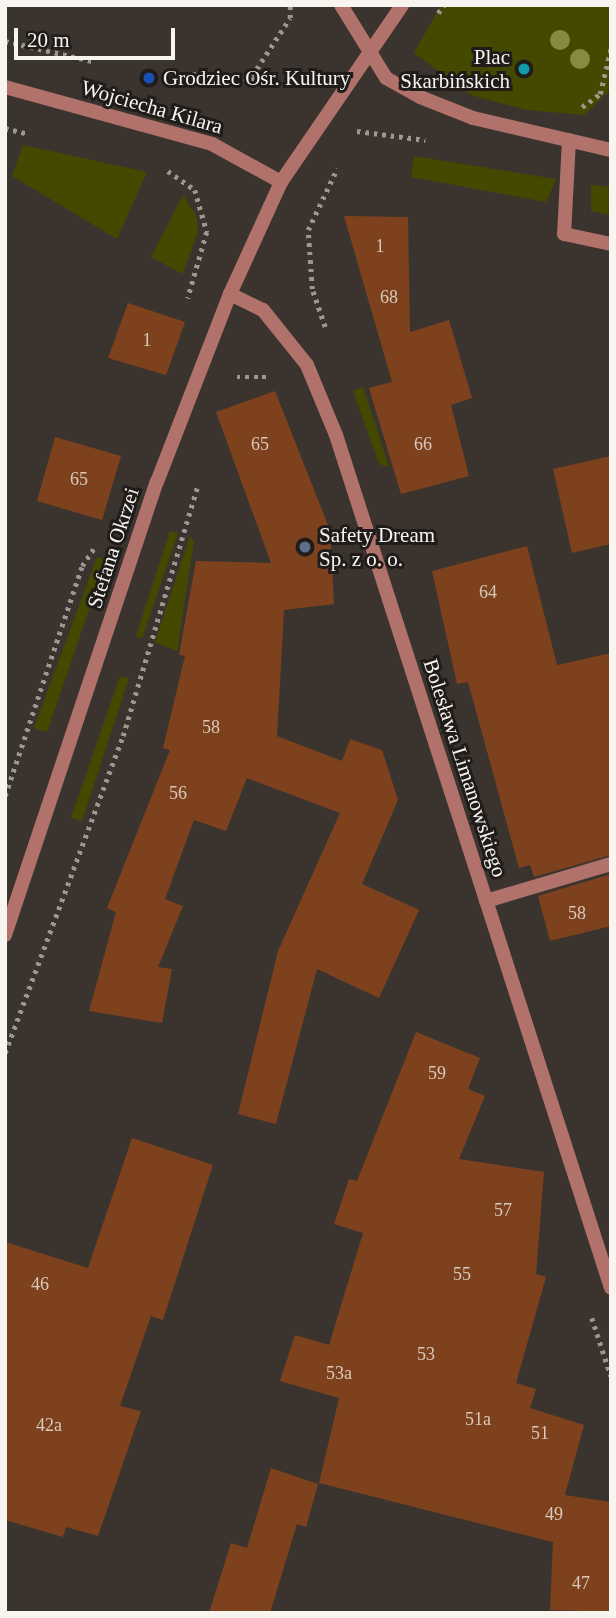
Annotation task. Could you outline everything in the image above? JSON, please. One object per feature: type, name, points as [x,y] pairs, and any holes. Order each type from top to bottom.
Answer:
[{"type":"street","points":[[341,5],[368,53],[386,78],[427,100],[473,118],[611,150]]},
{"type":"street","name":"Stefana Okrzei","points":[[5,934],[157,482],[230,294],[281,182],[402,5]]},
{"type":"street","name":"Wojciecha Kilara","points":[[5,87],[212,144],[281,182]]},
{"type":"street","points":[[569,141],[564,233],[611,244]]},
{"type":"street","name":"Bolesława Limanowskiego","points":[[230,294],[263,310],[313,378],[336,435],[611,1288]]},
{"type":"street","points":[[486,901],[611,864]]},
{"type":"path","points":[[252,76],[290,18],[290,5]]},
{"type":"path","points":[[5,41],[96,62]]},
{"type":"path","points":[[577,111],[600,94],[611,48]]},
{"type":"path","points":[[192,74],[252,76],[273,81]]},
{"type":"path","points":[[349,127],[356,131],[406,136]]},
{"type":"path","points":[[5,128],[39,136]]},
{"type":"path","points":[[350,144],[356,131]]},
{"type":"path","points":[[328,335],[312,289],[309,230],[344,156]]},
{"type":"path","points":[[155,166],[195,190],[207,232],[188,296],[189,310]]},
{"type":"path","points":[[232,380],[242,374]]},
{"type":"path","points":[[5,1053],[122,736],[202,471]]},
{"type":"shaded area","name":"Plac Skarbińskich","points":[[441,5],[611,5],[609,91],[584,115],[527,110],[471,95],[414,53]]},
{"type":"shaded area","points":[[23,145],[147,172],[117,239],[12,176]]},
{"type":"shaded area","points":[[414,156],[556,179],[546,202],[411,177]]},
{"type":"shaded area","points":[[591,185],[611,187],[611,215],[591,211]]},
{"type":"shaded area","points":[[183,195],[196,215],[198,231],[183,274],[151,257]]},
{"type":"shaded area","points":[[363,387],[389,467],[379,464],[353,391]]},
{"type":"shaded area","points":[[170,531],[178,533],[142,639],[136,636]]},
{"type":"shaded area","points":[[190,536],[194,541],[177,651],[155,642]]},
{"type":"shaded area","points":[[97,557],[106,560],[47,732],[34,728]]},
{"type":"shaded area","points":[[120,676],[129,678],[82,821],[71,818]]},
{"type":"building","points":[[344,216],[408,217],[410,332],[449,320],[472,398],[451,405],[469,476],[401,494],[369,388],[392,382]]},
{"type":"building","points":[[128,303],[185,322],[166,375],[108,358]]},
{"type":"building","points":[[275,391],[330,530],[334,604],[284,610],[277,736],[342,761],[350,739],[382,750],[398,800],[362,884],[419,910],[379,998],[317,969],[276,1124],[238,1114],[278,951],[340,813],[247,778],[226,831],[194,820],[165,899],[183,906],[158,967],[172,969],[162,1023],[89,1011],[116,912],[107,908],[170,750],[163,748],[185,656],[179,655],[196,561],[271,563],[216,412]]},
{"type":"building","points":[[55,437],[121,456],[102,520],[37,501]]},
{"type":"building","points":[[611,456],[611,544],[572,553],[553,469]]},
{"type":"building","points":[[527,546],[557,665],[611,653],[611,855],[534,877],[530,865],[519,868],[468,682],[457,684],[432,571]]},
{"type":"building","points":[[611,874],[611,926],[550,941],[538,896]]},
{"type":"building","points":[[416,1032],[480,1058],[468,1089],[485,1096],[459,1159],[544,1172],[536,1274],[546,1277],[516,1383],[536,1389],[530,1408],[584,1425],[565,1495],[611,1502],[611,1612],[550,1610],[553,1542],[319,1483],[339,1398],[280,1381],[295,1335],[329,1345],[363,1233],[334,1224],[349,1179],[357,1181]]},
{"type":"building","points":[[132,1138],[213,1165],[163,1320],[151,1316],[120,1406],[141,1411],[98,1536],[66,1527],[63,1537],[5,1520],[5,1242],[88,1268]]},
{"type":"building","points":[[271,1468],[318,1484],[306,1527],[297,1524],[270,1613],[209,1613],[231,1543],[247,1548]]},
{"type":"place","name":"Plac Skarbińskich","points":[[524,69]]},
{"type":"place","name":"Grodziec Ośr. Kultury","points":[[149,78]]},
{"type":"place","name":"Safety Dream Sp. z o. o.","points":[[305,547]]}]
